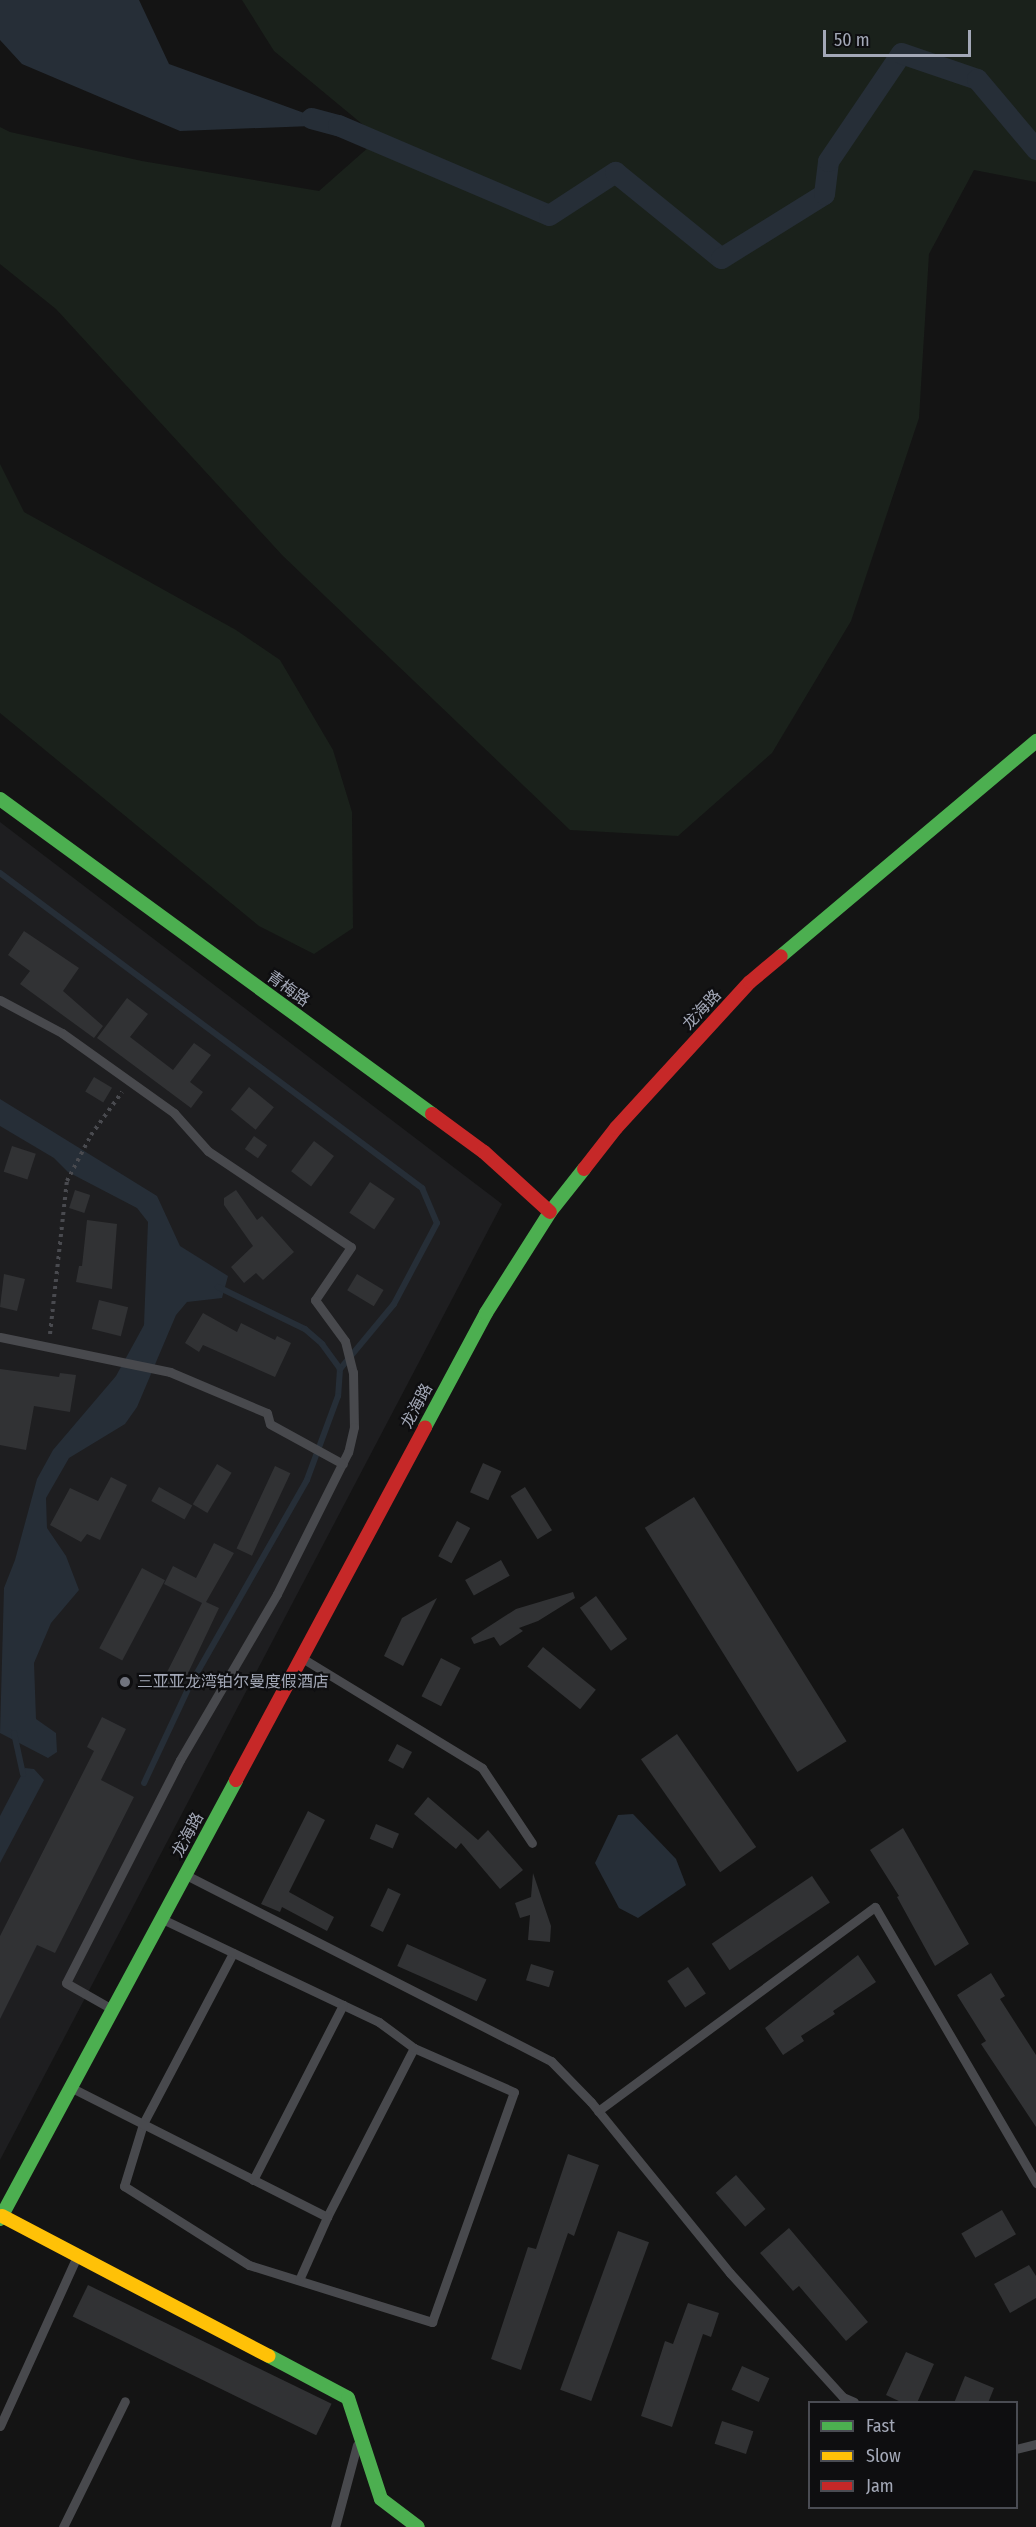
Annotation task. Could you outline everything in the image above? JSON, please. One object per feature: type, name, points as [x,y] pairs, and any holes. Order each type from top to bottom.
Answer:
[{"type":"street","name":"龙海路","points":[[1,2217],[486,1313],[550,1212],[616,1128],[750,982],[1036,741]]},
{"type":"street","name":"青梅路","points":[[0,799],[484,1152],[550,1212]]},
{"type":"street","points":[[1,2217],[348,2398],[381,2499],[418,2527]]},
{"type":"lane","points":[[0,1000],[62,1033],[174,1113],[208,1150],[351,1247],[315,1300],[345,1341],[354,1372],[354,1427],[343,1464],[277,1594],[180,1761],[66,1983],[114,2010]]},
{"type":"lane","points":[[0,1337],[170,1372],[267,1413],[270,1424],[343,1464]]},
{"type":"lane","points":[[302,1658],[482,1768],[532,1843]]},
{"type":"lane","points":[[186,1875],[551,2061],[598,2111],[730,2272],[843,2397],[850,2401]]},
{"type":"lane","points":[[598,2111],[875,1906],[1036,2183]]},
{"type":"lane","points":[[162,1919],[379,2022],[414,2048],[514,2092],[432,2322],[249,2265],[124,2186],[143,2124],[233,1953]]},
{"type":"lane","points":[[253,2180],[343,2005]]},
{"type":"lane","points":[[299,2280],[327,2217],[414,2048]]},
{"type":"lane","points":[[72,2088],[327,2217]]},
{"type":"lane","points":[[0,2426],[77,2256]]},
{"type":"lane","points":[[63,2527],[125,2401]]},
{"type":"lane","points":[[335,2527],[359,2437]]},
{"type":"lane","points":[[1018,2449],[1036,2444]]},
{"type":"path","points":[[48,1346],[67,1181],[86,1143],[130,1082]]},
{"type":"shaded area","points":[[0,0],[139,0],[169,64],[337,125],[180,131],[22,64],[0,40]]},
{"type":"shaded area","points":[[242,0],[1036,0],[1036,182],[974,170],[929,254],[919,418],[851,621],[772,753],[678,836],[570,830],[283,556],[56,309],[0,264],[0,127],[10,132],[142,161],[319,191],[379,138],[274,51]]},
{"type":"shaded area","points":[[0,464],[24,512],[236,630],[280,660],[333,750],[352,812],[353,928],[314,954],[259,926],[0,713]]},
{"type":"shaded area","name":"三亚亚龙湾铂尔曼度假酒店","points":[[0,822],[502,1204],[0,2160]]},
{"type":"shaded area","points":[[0,1099],[157,1196],[180,1246],[228,1276],[222,1298],[187,1302],[176,1315],[137,1407],[125,1424],[69,1458],[46,1498],[47,1528],[66,1556],[79,1590],[51,1623],[34,1663],[36,1719],[56,1733],[57,1752],[48,1758],[0,1733],[4,1588],[15,1560],[37,1479],[53,1450],[116,1376],[144,1325],[148,1222],[137,1208],[68,1172],[54,1158],[0,1126]]},
{"type":"shaded area","points":[[25,1768],[34,1769],[44,1780],[0,1863],[0,1816]]},
{"type":"shaded area","points":[[633,1814],[676,1859],[686,1885],[638,1918],[619,1908],[595,1863],[618,1815]]},
{"type":"building","points":[[24,931],[79,968],[63,991],[103,1026],[94,1038],[20,984],[30,971],[8,955]]},
{"type":"building","points":[[127,998],[148,1014],[130,1037],[173,1070],[194,1043],[211,1055],[190,1082],[203,1092],[191,1108],[97,1038]]},
{"type":"building","points":[[94,1077],[112,1088],[103,1102],[85,1092]]},
{"type":"building","points":[[249,1087],[274,1107],[256,1130],[231,1110]]},
{"type":"building","points":[[254,1136],[267,1145],[258,1158],[245,1149]]},
{"type":"building","points":[[314,1141],[334,1156],[311,1186],[291,1171]]},
{"type":"building","points":[[12,1146],[36,1154],[27,1179],[4,1172]]},
{"type":"building","points":[[370,1182],[395,1199],[374,1229],[349,1213]]},
{"type":"building","points":[[75,1190],[90,1195],[84,1213],[69,1208]]},
{"type":"building","points":[[236,1190],[257,1220],[262,1216],[294,1252],[263,1280],[256,1273],[244,1283],[231,1267],[253,1246],[224,1205],[224,1198]]},
{"type":"building","points":[[87,1220],[117,1224],[112,1289],[76,1282],[79,1266],[82,1266]]},
{"type":"building","points":[[4,1274],[25,1279],[17,1311],[0,1307]]},
{"type":"building","points":[[357,1274],[384,1290],[374,1306],[347,1290]]},
{"type":"building","points":[[99,1300],[128,1307],[121,1336],[92,1329]]},
{"type":"building","points":[[203,1313],[237,1332],[241,1323],[275,1340],[277,1336],[291,1343],[275,1377],[203,1345],[199,1352],[185,1343]]},
{"type":"building","points":[[0,1369],[59,1377],[60,1373],[76,1375],[70,1412],[34,1406],[26,1450],[0,1445]]},
{"type":"building","points":[[483,1463],[501,1471],[488,1500],[470,1492]]},
{"type":"building","points":[[217,1464],[232,1473],[207,1513],[193,1504]]},
{"type":"building","points":[[275,1466],[290,1473],[252,1556],[237,1548]]},
{"type":"building","points":[[111,1477],[127,1485],[100,1540],[87,1534],[81,1542],[50,1525],[70,1488],[98,1501]]},
{"type":"building","points":[[159,1487],[192,1505],[184,1519],[151,1501]]},
{"type":"building","points":[[525,1487],[552,1530],[538,1539],[511,1496]]},
{"type":"building","points":[[694,1497],[847,1741],[797,1772],[645,1528]]},
{"type":"building","points":[[457,1521],[470,1528],[451,1563],[438,1556]]},
{"type":"building","points":[[214,1543],[234,1553],[206,1602],[219,1608],[180,1690],[162,1682],[202,1603],[164,1584],[173,1566],[196,1578]]},
{"type":"building","points":[[501,1560],[510,1576],[474,1596],[465,1580]]},
{"type":"building","points":[[142,1568],[165,1580],[122,1661],[99,1648]]},
{"type":"building","points":[[573,1592],[575,1598],[538,1621],[519,1628],[523,1631],[500,1646],[494,1637],[474,1644],[471,1638],[516,1609]]},
{"type":"building","points":[[596,1596],[627,1639],[611,1651],[580,1608]]},
{"type":"building","points":[[437,1598],[403,1666],[384,1656],[402,1618]]},
{"type":"building","points":[[543,1647],[596,1690],[580,1709],[527,1666]]},
{"type":"building","points":[[441,1658],[461,1668],[441,1706],[421,1696]]},
{"type":"building","points":[[102,1717],[126,1729],[101,1780],[134,1797],[55,1953],[37,1945],[0,2019],[0,1936],[94,1751],[87,1747]]},
{"type":"building","points":[[677,1734],[756,1847],[720,1872],[641,1759]]},
{"type":"building","points":[[397,1744],[412,1752],[403,1769],[388,1761]]},
{"type":"building","points":[[428,1797],[478,1840],[488,1830],[523,1870],[500,1889],[461,1843],[456,1849],[414,1814]]},
{"type":"building","points":[[308,1811],[325,1820],[289,1892],[334,1917],[327,1931],[282,1907],[280,1912],[261,1904]]},
{"type":"building","points":[[376,1824],[399,1834],[393,1848],[370,1839]]},
{"type":"building","points":[[903,1828],[969,1944],[935,1966],[897,1897],[899,1896],[870,1850]]},
{"type":"building","points":[[533,1873],[551,1926],[550,1942],[528,1940],[530,1915],[520,1918],[515,1903],[531,1897]]},
{"type":"building","points":[[812,1876],[830,1903],[730,1970],[712,1944]]},
{"type":"building","points":[[388,1888],[401,1894],[383,1932],[370,1926]]},
{"type":"building","points":[[407,1944],[486,1979],[477,2001],[397,1966]]},
{"type":"building","points":[[858,1955],[876,1982],[833,2011],[835,2014],[801,2036],[804,2041],[783,2055],[765,2028]]},
{"type":"building","points":[[531,1964],[554,1971],[549,1987],[526,1980]]},
{"type":"building","points":[[688,1967],[706,1994],[685,2008],[667,1981]]},
{"type":"building","points":[[991,1973],[1005,1996],[1000,1999],[1036,2055],[1036,2127],[981,2044],[986,2041],[957,1995]]},
{"type":"building","points":[[568,2154],[599,2165],[574,2236],[568,2233],[521,2370],[491,2359],[528,2247],[536,2249]]},
{"type":"building","points":[[736,2175],[766,2209],[745,2227],[716,2193]]},
{"type":"building","points":[[1002,2210],[1016,2234],[975,2258],[961,2234]]},
{"type":"building","points":[[789,2228],[868,2322],[846,2341],[799,2286],[793,2291],[760,2253]]},
{"type":"building","points":[[618,2231],[649,2242],[591,2401],[560,2390]]},
{"type":"building","points":[[1029,2265],[1036,2276],[1036,2298],[1010,2313],[994,2284]]},
{"type":"building","points":[[88,2285],[332,2404],[316,2435],[73,2316]]},
{"type":"building","points":[[688,2303],[719,2313],[711,2337],[703,2334],[672,2427],[641,2416],[665,2341],[673,2344]]},
{"type":"building","points":[[906,2352],[934,2364],[918,2401],[899,2401],[886,2395]]},
{"type":"building","points":[[742,2366],[769,2378],[759,2402],[731,2390]]},
{"type":"building","points":[[965,2376],[994,2388],[989,2401],[955,2401]]},
{"type":"building","points":[[722,2421],[753,2431],[746,2454],[715,2444]]},
{"type":"waterway","points":[[311,118],[338,125],[549,215],[615,172],[721,258],[824,194],[828,161],[901,53],[977,79],[1036,149]]},
{"type":"waterway","points":[[0,873],[422,1188],[437,1223],[394,1304],[340,1369],[338,1396],[307,1480],[189,1687],[144,1783]]},
{"type":"waterway","points":[[218,1287],[305,1329],[322,1344],[340,1369]]},
{"type":"waterway","points":[[14,1733],[23,1774]]},
{"type":"traffic: fast","points":[[781,956],[1036,741]]},
{"type":"traffic: fast","points":[[0,799],[432,1114]]},
{"type":"traffic: fast","points":[[425,1427],[486,1313],[550,1212],[584,1169]]},
{"type":"traffic: fast","points":[[0,2219],[236,1780]]},
{"type":"traffic: fast","points":[[269,2356],[348,2398],[381,2499],[418,2527]]},
{"type":"traffic: slow","points":[[2,2216],[269,2356]]},
{"type":"traffic: jam","points":[[584,1169],[616,1128],[750,982],[781,956]]},
{"type":"traffic: jam","points":[[432,1114],[484,1152],[550,1212]]},
{"type":"traffic: jam","points":[[236,1780],[425,1427]]},
{"type":"place","name":"三亚亚龙湾铂尔曼度假酒店","points":[[125,1682]]}]
